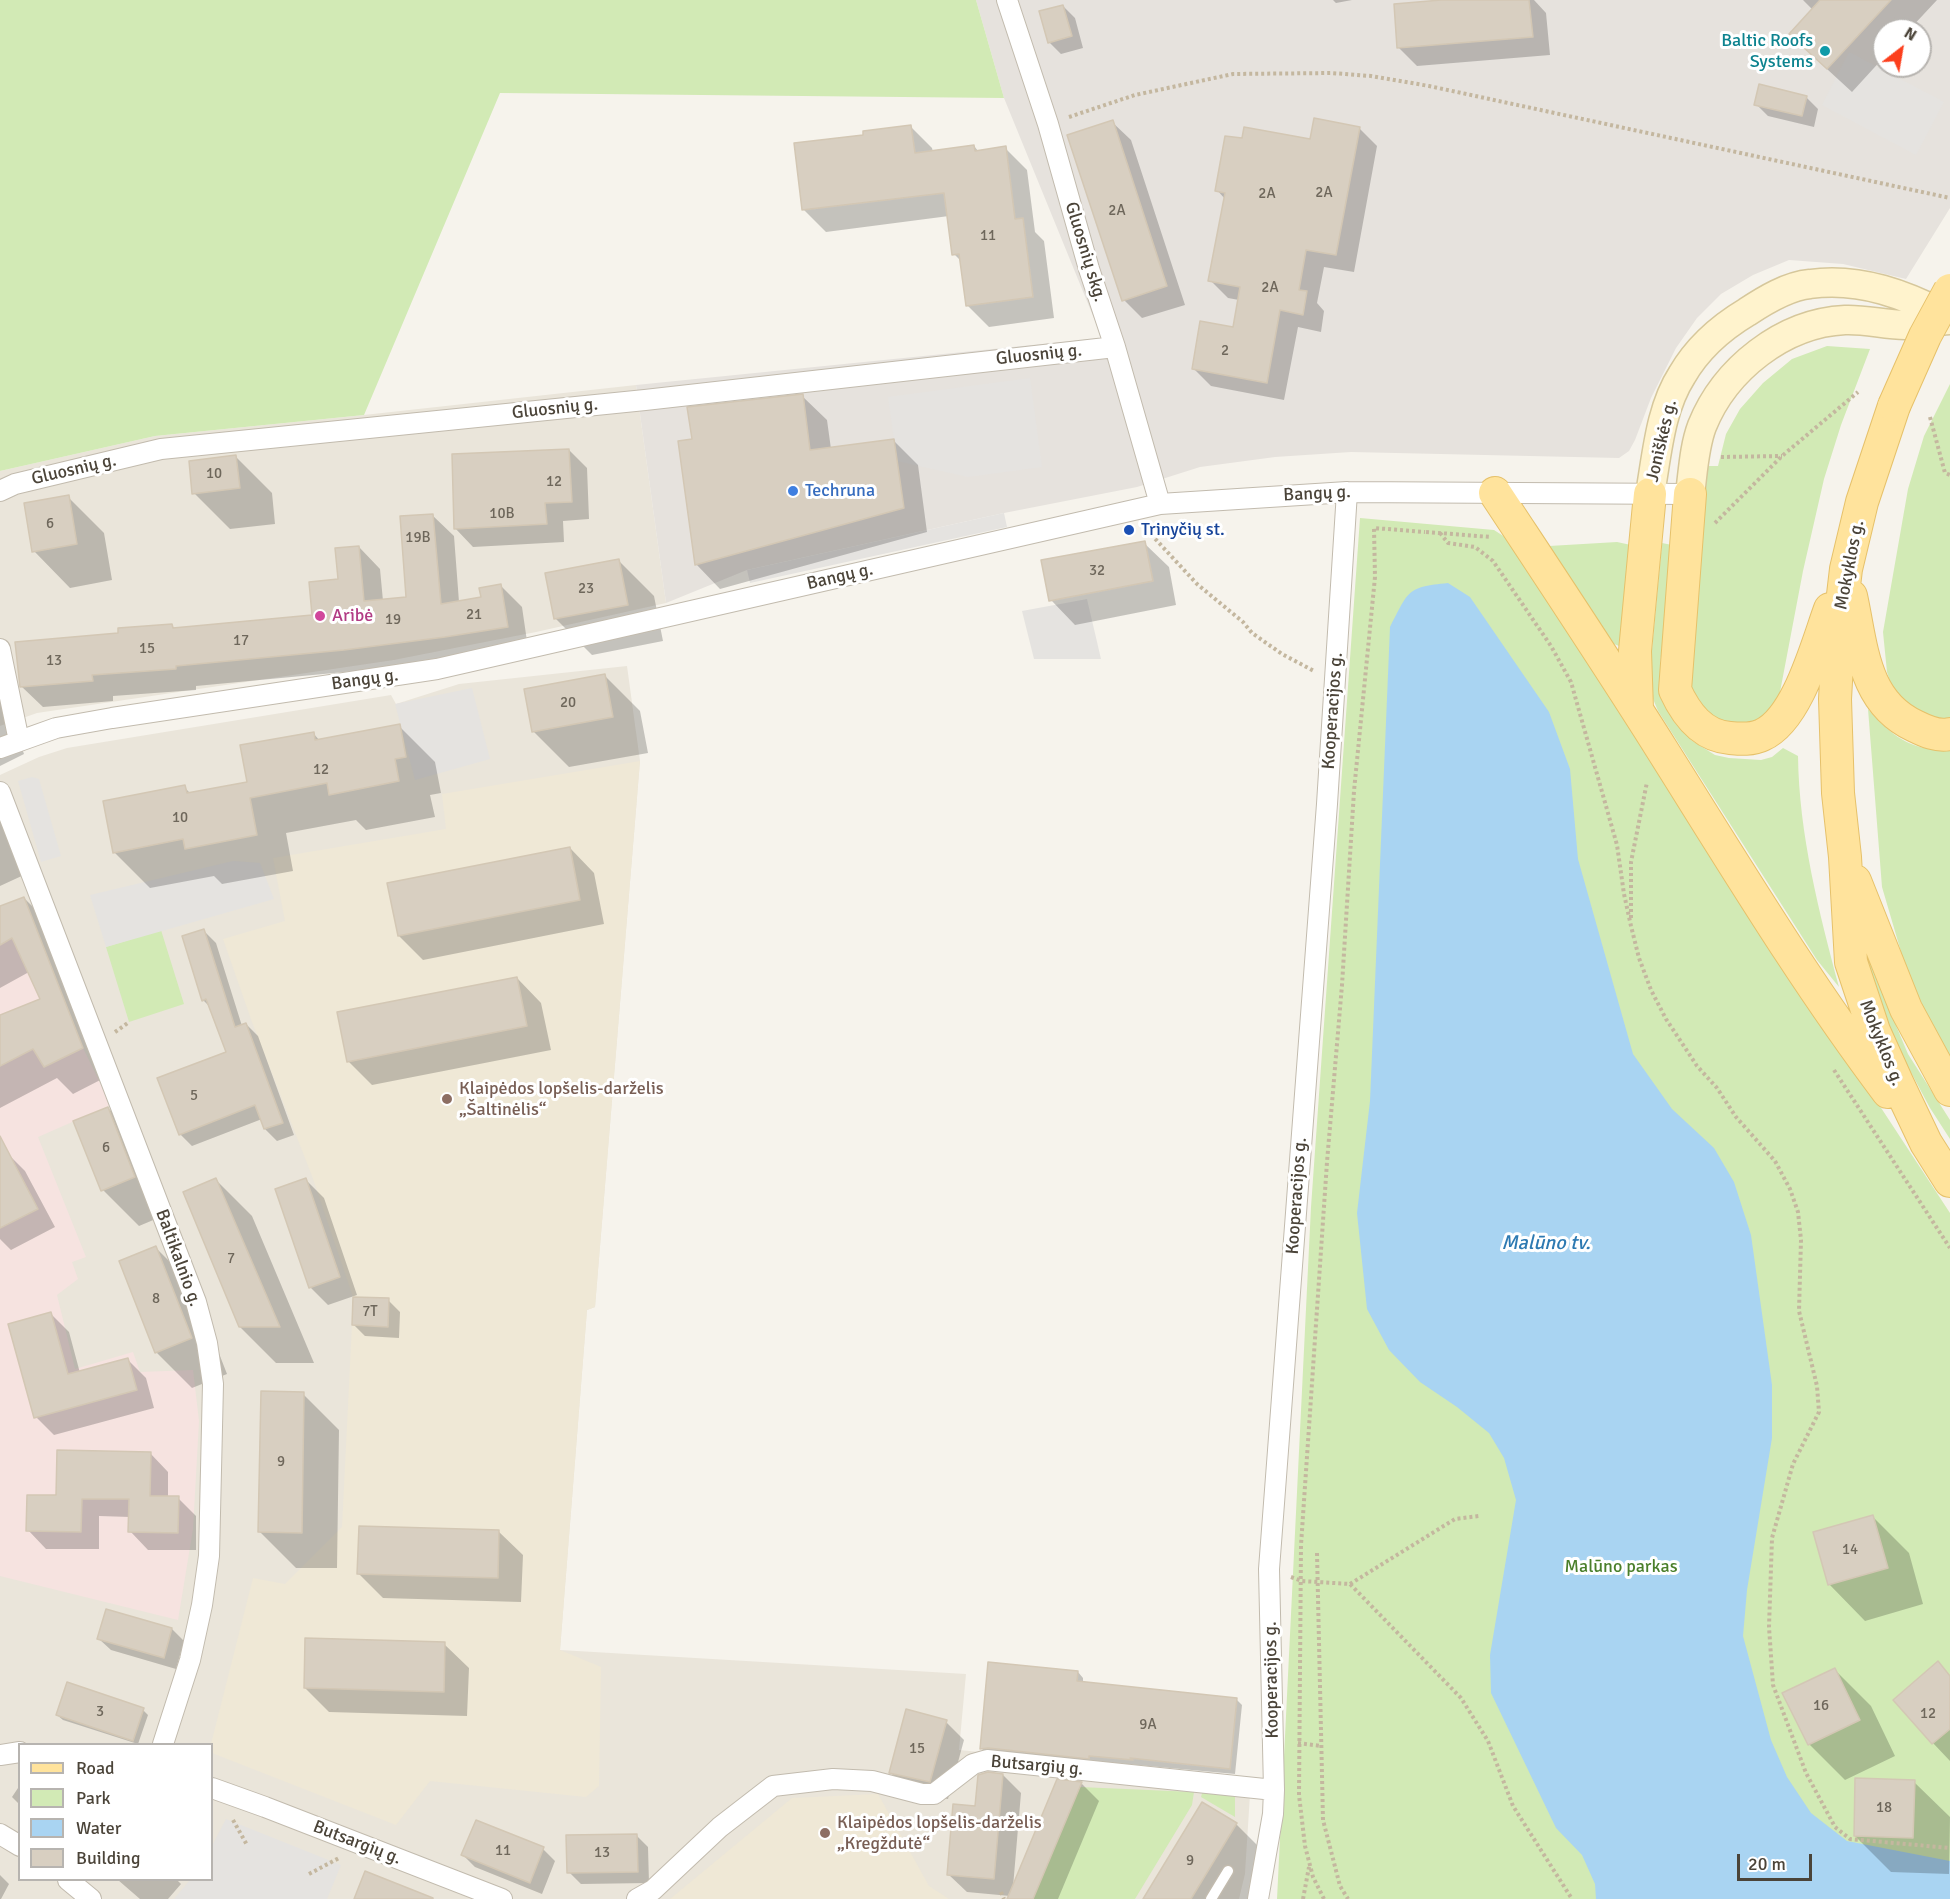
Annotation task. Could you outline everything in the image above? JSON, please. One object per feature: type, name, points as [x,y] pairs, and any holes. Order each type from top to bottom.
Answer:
[{"type":"main road","name":"Joniškės g.","points":[[1650,494],[1669,400],[1682,374],[1706,345],[1731,322],[1762,303],[1808,284],[1856,284],[1899,294],[1920,302],[1950,319]]},
{"type":"main road","name":"Mokyklos g.","points":[[1950,290],[1925,336],[1894,406],[1869,480],[1846,569],[1839,629],[1835,699],[1838,793],[1845,857],[1851,962],[1874,1031],[1926,1143],[1950,1181]]},
{"type":"main road","name":"Joniškės g.","points":[[1690,494],[1702,428],[1714,402],[1752,357],[1780,338],[1815,324],[1836,321],[1907,325],[1950,319]]},
{"type":"main road","points":[[1495,493],[1637,709],[1759,904],[1851,1042],[1926,1143]]},
{"type":"main road","points":[[1637,709],[1635,651],[1650,494]]},
{"type":"main road","points":[[1690,494],[1675,690],[1684,710],[1701,728],[1721,737],[1745,740],[1762,735],[1777,724],[1797,697],[1846,569]]},
{"type":"main road","points":[[1846,569],[1868,676],[1886,706],[1908,723],[1928,732],[1950,734]]},
{"type":"main road","name":"Mokyklos g.","points":[[1845,857],[1906,1009],[1950,1090]]},
{"type":"street","name":"Gluosnių skg.","points":[[1007,0],[1048,124],[1160,504]]},
{"type":"street","name":"Gluosnių g.","points":[[0,491],[15,484],[161,449],[645,400],[1115,347]]},
{"type":"street","name":"Bangų g.","points":[[0,748],[56,728],[437,669],[1160,504],[1347,492],[1690,494]]},
{"type":"street","name":"Kooperacijos g.","points":[[1258,1899],[1273,1814],[1274,1790],[1269,1569],[1327,804],[1347,492]]},
{"type":"street","points":[[0,649],[19,741]]},
{"type":"street","name":"Baltikalnio g.","points":[[0,792],[196,1302],[207,1342],[213,1384],[209,1556],[202,1605],[190,1660],[163,1743]]},
{"type":"street","points":[[0,1755],[18,1752]]},
{"type":"street","name":"Butsargių g.","points":[[637,1899],[652,1890],[720,1827],[772,1786],[833,1779],[872,1781],[922,1794],[934,1794],[973,1764],[987,1760],[1274,1790]]},
{"type":"street","name":"Butsargių g.","points":[[213,1788],[502,1899]]},
{"type":"street","points":[[0,1834],[18,1845]]},
{"type":"street","points":[[69,1881],[91,1899]]},
{"type":"lane","points":[[1211,1899],[1228,1871]]},
{"type":"path","points":[[1048,124],[1135,95],[1233,74],[1331,73],[1371,76],[1950,198]]},
{"type":"path","points":[[1686,554],[1782,456],[1858,392]]},
{"type":"path","points":[[1930,417],[1945,473],[1950,475]]},
{"type":"path","points":[[1130,512],[1197,584],[1244,622],[1252,633],[1282,654],[1318,673]]},
{"type":"path","points":[[1324,1899],[1313,1877],[1305,1846],[1299,1795],[1301,1545],[1354,791],[1375,577],[1374,528],[1425,532]]},
{"type":"path","points":[[1440,533],[1448,543],[1475,548],[1493,561],[1551,646],[1571,682],[1617,845],[1624,894],[1639,958],[1651,990],[1666,1019],[1697,1066],[1717,1088],[1736,1117],[1775,1161],[1798,1212],[1801,1240],[1799,1311],[1817,1386],[1819,1412],[1793,1464],[1772,1538],[1769,1627],[1773,1685],[1806,1773],[1835,1827],[1851,1839],[1950,1848]]},
{"type":"path","points":[[1631,926],[1631,862],[1647,782]]},
{"type":"path","points":[[1269,1569],[1302,1581],[1350,1584],[1455,1519],[1479,1516]]},
{"type":"path","points":[[1317,1553],[1323,1820],[1340,1886],[1348,1899]]},
{"type":"path","points":[[1350,1584],[1461,1698],[1488,1741],[1513,1806],[1572,1899]]},
{"type":"path","points":[[1303,1899],[1310,1863]]},
{"type":"path","points":[[1001,1892],[1004,1899]]},
{"type":"shaded area","points":[[976,0],[1950,0],[1950,208],[1906,279],[1843,264],[1789,260],[1753,275],[1721,294],[1697,318],[1676,348],[1651,398],[1635,440],[1629,451],[1619,458],[1351,452],[1275,457],[1200,467],[1137,487],[1004,513],[747,570],[666,603],[636,385],[1102,338],[1004,98]]},
{"type":"shaded area","points":[[1849,52],[1872,64],[1872,78],[1898,78],[1944,102],[1916,155],[1822,105]]},
{"type":"shaded area","points":[[1030,378],[1042,467],[968,477],[897,461],[888,397]]},
{"type":"shaded area","points":[[636,385],[666,603],[394,660],[37,713],[0,726],[0,471],[155,436]]},
{"type":"shaded area","points":[[1004,513],[1007,527],[750,583],[747,570]]},
{"type":"shaded area","points":[[1087,599],[1101,659],[1034,659],[1022,611]]},
{"type":"shaded area","points":[[627,666],[640,761],[595,1307],[587,1310],[560,1650],[966,1674],[959,1750],[1251,1778],[1245,1874],[1239,1899],[0,1899],[0,775],[39,757],[67,748],[391,695],[396,704],[459,684]]},
{"type":"shaded area","points":[[472,688],[490,759],[415,780],[395,704]]},
{"type":"shaded area","points":[[640,761],[595,1307],[587,1310],[560,1650],[601,1667],[599,1786],[586,1797],[430,1781],[396,1825],[213,1753],[211,1743],[253,1578],[285,1584],[342,1527],[352,1325],[387,1327],[388,1298],[353,1297],[312,1176],[252,1022],[223,939],[285,921],[273,858],[446,829],[442,794]]},
{"type":"shaded area","points":[[32,777],[39,779],[61,856],[41,862],[18,781]]},
{"type":"shaded area","points":[[233,861],[260,863],[274,899],[106,947],[90,895]]},
{"type":"shaded area","points":[[24,897],[83,1048],[111,1105],[38,1137],[86,1257],[72,1262],[78,1279],[57,1295],[75,1369],[133,1352],[140,1372],[193,1370],[199,1421],[193,1529],[178,1620],[0,1576],[0,906]]},
{"type":"shaded area","name":"Klaipėdos lopšelis-darželis „Kregždutė“","points":[[878,1794],[929,1886],[949,1899],[670,1899],[792,1798]]},
{"type":"shaded area","points":[[226,1819],[341,1865],[327,1899],[174,1899],[189,1881],[213,1881],[213,1844]]},
{"type":"green space","points":[[0,0],[976,0],[1004,98],[500,93],[364,415],[155,436],[0,471]]},
{"type":"green space","points":[[1827,346],[1870,349],[1841,425],[1824,479],[1803,571],[1780,692],[1770,711],[1746,729],[1723,725],[1689,697],[1688,651],[1708,466],[1718,466],[1726,434],[1740,409],[1763,383],[1792,359]]},
{"type":"green space","points":[[1950,384],[1950,719],[1938,720],[1921,716],[1894,693],[1887,672],[1883,632],[1908,489],[1924,436]]},
{"type":"green space","name":"Malūno parkas","points":[[1360,518],[1494,530],[1508,539],[1950,1213],[1950,1899],[1277,1899],[1311,1207]]},
{"type":"green space","points":[[1617,542],[1631,545],[1619,646],[1614,644],[1549,546]]},
{"type":"green space","points":[[1662,543],[1672,545],[1660,666],[1662,700],[1667,710],[1691,740],[1715,755],[1761,760],[1772,757],[1783,748],[1798,756],[1802,814],[1811,873],[1839,987],[1817,960],[1658,711],[1651,694],[1649,681]]},
{"type":"green space","points":[[1868,709],[1894,734],[1914,745],[1938,749],[1950,747],[1950,1057],[1942,1051],[1904,962],[1882,887]]},
{"type":"green space","points":[[1852,901],[1878,983],[1908,1054],[1950,1120],[1950,1139],[1930,1108],[1889,1031],[1863,953]]},
{"type":"green space","points":[[161,930],[184,1004],[129,1022],[106,947]]},
{"type":"green space","points":[[1080,1787],[1194,1792],[1192,1805],[1135,1899],[1033,1899]]},
{"type":"green space","points":[[1203,1790],[1235,1795],[1235,1817],[1201,1797]]},
{"type":"water","name":"Malūno tv.","points":[[1448,583],[1470,597],[1549,712],[1570,769],[1578,859],[1633,1054],[1672,1109],[1714,1148],[1734,1182],[1751,1235],[1772,1385],[1772,1438],[1747,1590],[1743,1636],[1771,1740],[1787,1777],[1811,1813],[1847,1841],[1950,1861],[1950,1899],[1596,1899],[1595,1884],[1582,1855],[1556,1828],[1491,1693],[1490,1655],[1516,1500],[1504,1458],[1489,1433],[1457,1407],[1420,1382],[1389,1350],[1367,1309],[1357,1213],[1370,1101],[1390,627],[1410,593],[1424,586]]},
{"type":"building","points":[[1441,0],[1529,0],[1533,37],[1397,48],[1394,4]]},
{"type":"building","name":"Baltic Roofs Systems","points":[[1820,0],[1891,0],[1827,69],[1789,34]]},
{"type":"building","points":[[1063,5],[1072,36],[1048,43],[1039,11]]},
{"type":"building","points":[[1759,84],[1807,96],[1802,116],[1754,105]]},
{"type":"building","points":[[1314,118],[1360,127],[1336,255],[1306,250],[1299,290],[1307,291],[1303,315],[1280,310],[1267,383],[1192,369],[1200,321],[1233,327],[1240,287],[1208,281],[1225,193],[1215,191],[1225,136],[1242,138],[1244,127],[1310,139]]},
{"type":"building","points":[[1113,120],[1167,286],[1122,301],[1067,135]]},
{"type":"building","points":[[911,125],[915,153],[974,145],[975,151],[1006,146],[1015,219],[1023,218],[1033,297],[966,306],[959,254],[952,255],[944,193],[802,210],[794,143],[863,135],[863,131]]},
{"type":"building","name":"Techruna","points":[[803,394],[810,450],[894,439],[904,508],[695,565],[678,441],[692,439],[687,407]]},
{"type":"building","points":[[569,449],[572,502],[545,503],[547,524],[454,529],[452,454]]},
{"type":"building","points":[[236,455],[240,488],[192,494],[189,461]]},
{"type":"building","points":[[69,495],[77,544],[32,552],[24,503]]},
{"type":"building","points":[[433,514],[441,604],[481,597],[479,588],[501,584],[508,627],[344,650],[176,666],[176,669],[92,675],[93,681],[20,687],[15,642],[118,633],[118,628],[172,624],[173,628],[312,615],[309,582],[338,579],[335,548],[359,546],[364,601],[406,597],[400,516]]},
{"type":"building","points":[[1145,541],[1153,581],[1049,601],[1041,560]]},
{"type":"building","points":[[619,559],[628,605],[554,619],[545,573]]},
{"type":"building","points":[[605,674],[613,717],[532,732],[524,689]]},
{"type":"building","points":[[400,724],[406,757],[395,759],[399,781],[329,795],[327,783],[250,798],[257,835],[185,849],[183,839],[113,853],[103,801],[185,785],[187,793],[247,782],[240,745],[314,732],[315,740]]},
{"type":"building","points":[[570,847],[580,900],[398,936],[387,883]]},
{"type":"building","points":[[24,897],[83,1048],[44,1067],[33,1049],[0,1066],[0,1015],[40,999],[12,938],[0,945],[0,906]]},
{"type":"building","points":[[204,929],[235,1027],[246,1023],[283,1123],[264,1129],[255,1105],[179,1135],[157,1078],[226,1052],[206,999],[202,1001],[182,936]]},
{"type":"building","points":[[517,977],[527,1026],[347,1062],[337,1012]]},
{"type":"building","points":[[108,1107],[135,1177],[101,1191],[73,1121]]},
{"type":"building","points":[[0,1136],[38,1209],[0,1228]]},
{"type":"building","points":[[216,1178],[280,1327],[239,1327],[183,1192]]},
{"type":"building","points":[[306,1178],[340,1277],[309,1288],[275,1189]]},
{"type":"building","points":[[156,1246],[192,1338],[155,1353],[119,1261]]},
{"type":"building","points":[[353,1297],[389,1298],[388,1327],[352,1325]]},
{"type":"building","points":[[51,1312],[68,1374],[128,1358],[137,1390],[34,1418],[8,1324]]},
{"type":"building","points":[[261,1391],[304,1392],[302,1533],[258,1532]]},
{"type":"building","points":[[57,1450],[151,1452],[150,1496],[179,1496],[178,1533],[128,1532],[129,1499],[82,1499],[81,1532],[26,1531],[27,1495],[56,1495]]},
{"type":"building","points":[[1873,1515],[1888,1568],[1828,1585],[1813,1532]]},
{"type":"building","points":[[359,1526],[499,1530],[498,1578],[357,1574]]},
{"type":"building","points":[[106,1609],[172,1628],[164,1658],[97,1639]]},
{"type":"building","points":[[305,1638],[445,1642],[444,1692],[304,1688]]},
{"type":"building","points":[[1938,1661],[1950,1676],[1950,1729],[1932,1744],[1893,1700]]},
{"type":"building","points":[[988,1662],[1078,1671],[1077,1681],[1237,1698],[1230,1769],[1130,1758],[1133,1760],[1089,1756],[1089,1759],[980,1749]]},
{"type":"building","points":[[1835,1668],[1860,1720],[1808,1745],[1782,1693]]},
{"type":"building","points":[[67,1682],[144,1708],[133,1741],[56,1715]]},
{"type":"building","points":[[906,1709],[947,1720],[930,1782],[889,1773]]},
{"type":"building","points":[[988,1772],[1003,1774],[994,1879],[947,1875],[953,1804],[975,1806],[978,1775]]},
{"type":"building","points":[[1855,1778],[1915,1780],[1913,1838],[1854,1836]]},
{"type":"building","points":[[1057,1779],[1082,1782],[1033,1899],[1007,1899]]},
{"type":"building","points":[[1202,1802],[1237,1823],[1191,1899],[1143,1899]]},
{"type":"building","points":[[476,1820],[544,1847],[530,1883],[461,1855]]},
{"type":"building","points":[[637,1834],[638,1872],[567,1873],[566,1835]]},
{"type":"building","points":[[365,1871],[433,1898],[433,1899],[354,1899]]},
{"type":"place","name":"Baltic Roofs Systems","points":[[1825,51]]},
{"type":"place","name":"Techruna","points":[[793,491]]},
{"type":"place","name":"Trinyčių st.","points":[[1129,530]]},
{"type":"place","name":"Aribė","points":[[320,616]]},
{"type":"place","name":"Klaipėdos lopšelis-darželis „Šaltinėlis“","points":[[447,1099]]},
{"type":"place","name":"Klaipėdos lopšelis-darželis „Kregždutė“","points":[[825,1833]]}]
